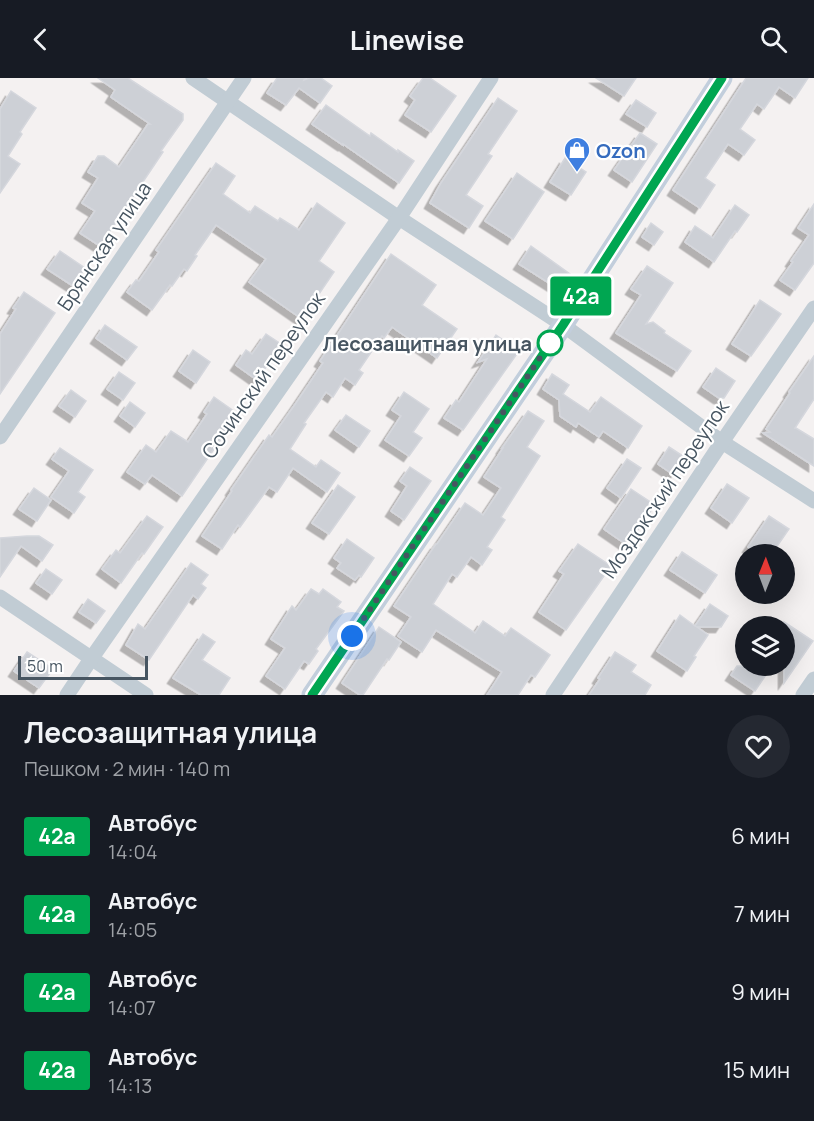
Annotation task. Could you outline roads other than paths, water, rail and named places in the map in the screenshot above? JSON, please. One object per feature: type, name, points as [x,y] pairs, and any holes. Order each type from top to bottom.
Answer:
[{"type":"street","points":[[193,78],[399,218],[563,325],[722,442],[814,501]]},
{"type":"street","name":"Брянская улица","points":[[0,437],[244,78]]},
{"type":"street","name":"Сочинский переулок","points":[[67,695],[399,218],[491,78]]},
{"type":"street","points":[[312,695],[563,325],[722,78]]},
{"type":"street","name":"Моздокский переулок","points":[[553,695],[814,308]]},
{"type":"street","points":[[0,597],[146,695]]},
{"type":"street","points":[[803,695],[814,679]]},
{"type":"place","name":"Ozon","points":[[577,173]]},
{"type":"place","name":"Лесозащитная улица","points":[[550,343]]}]
